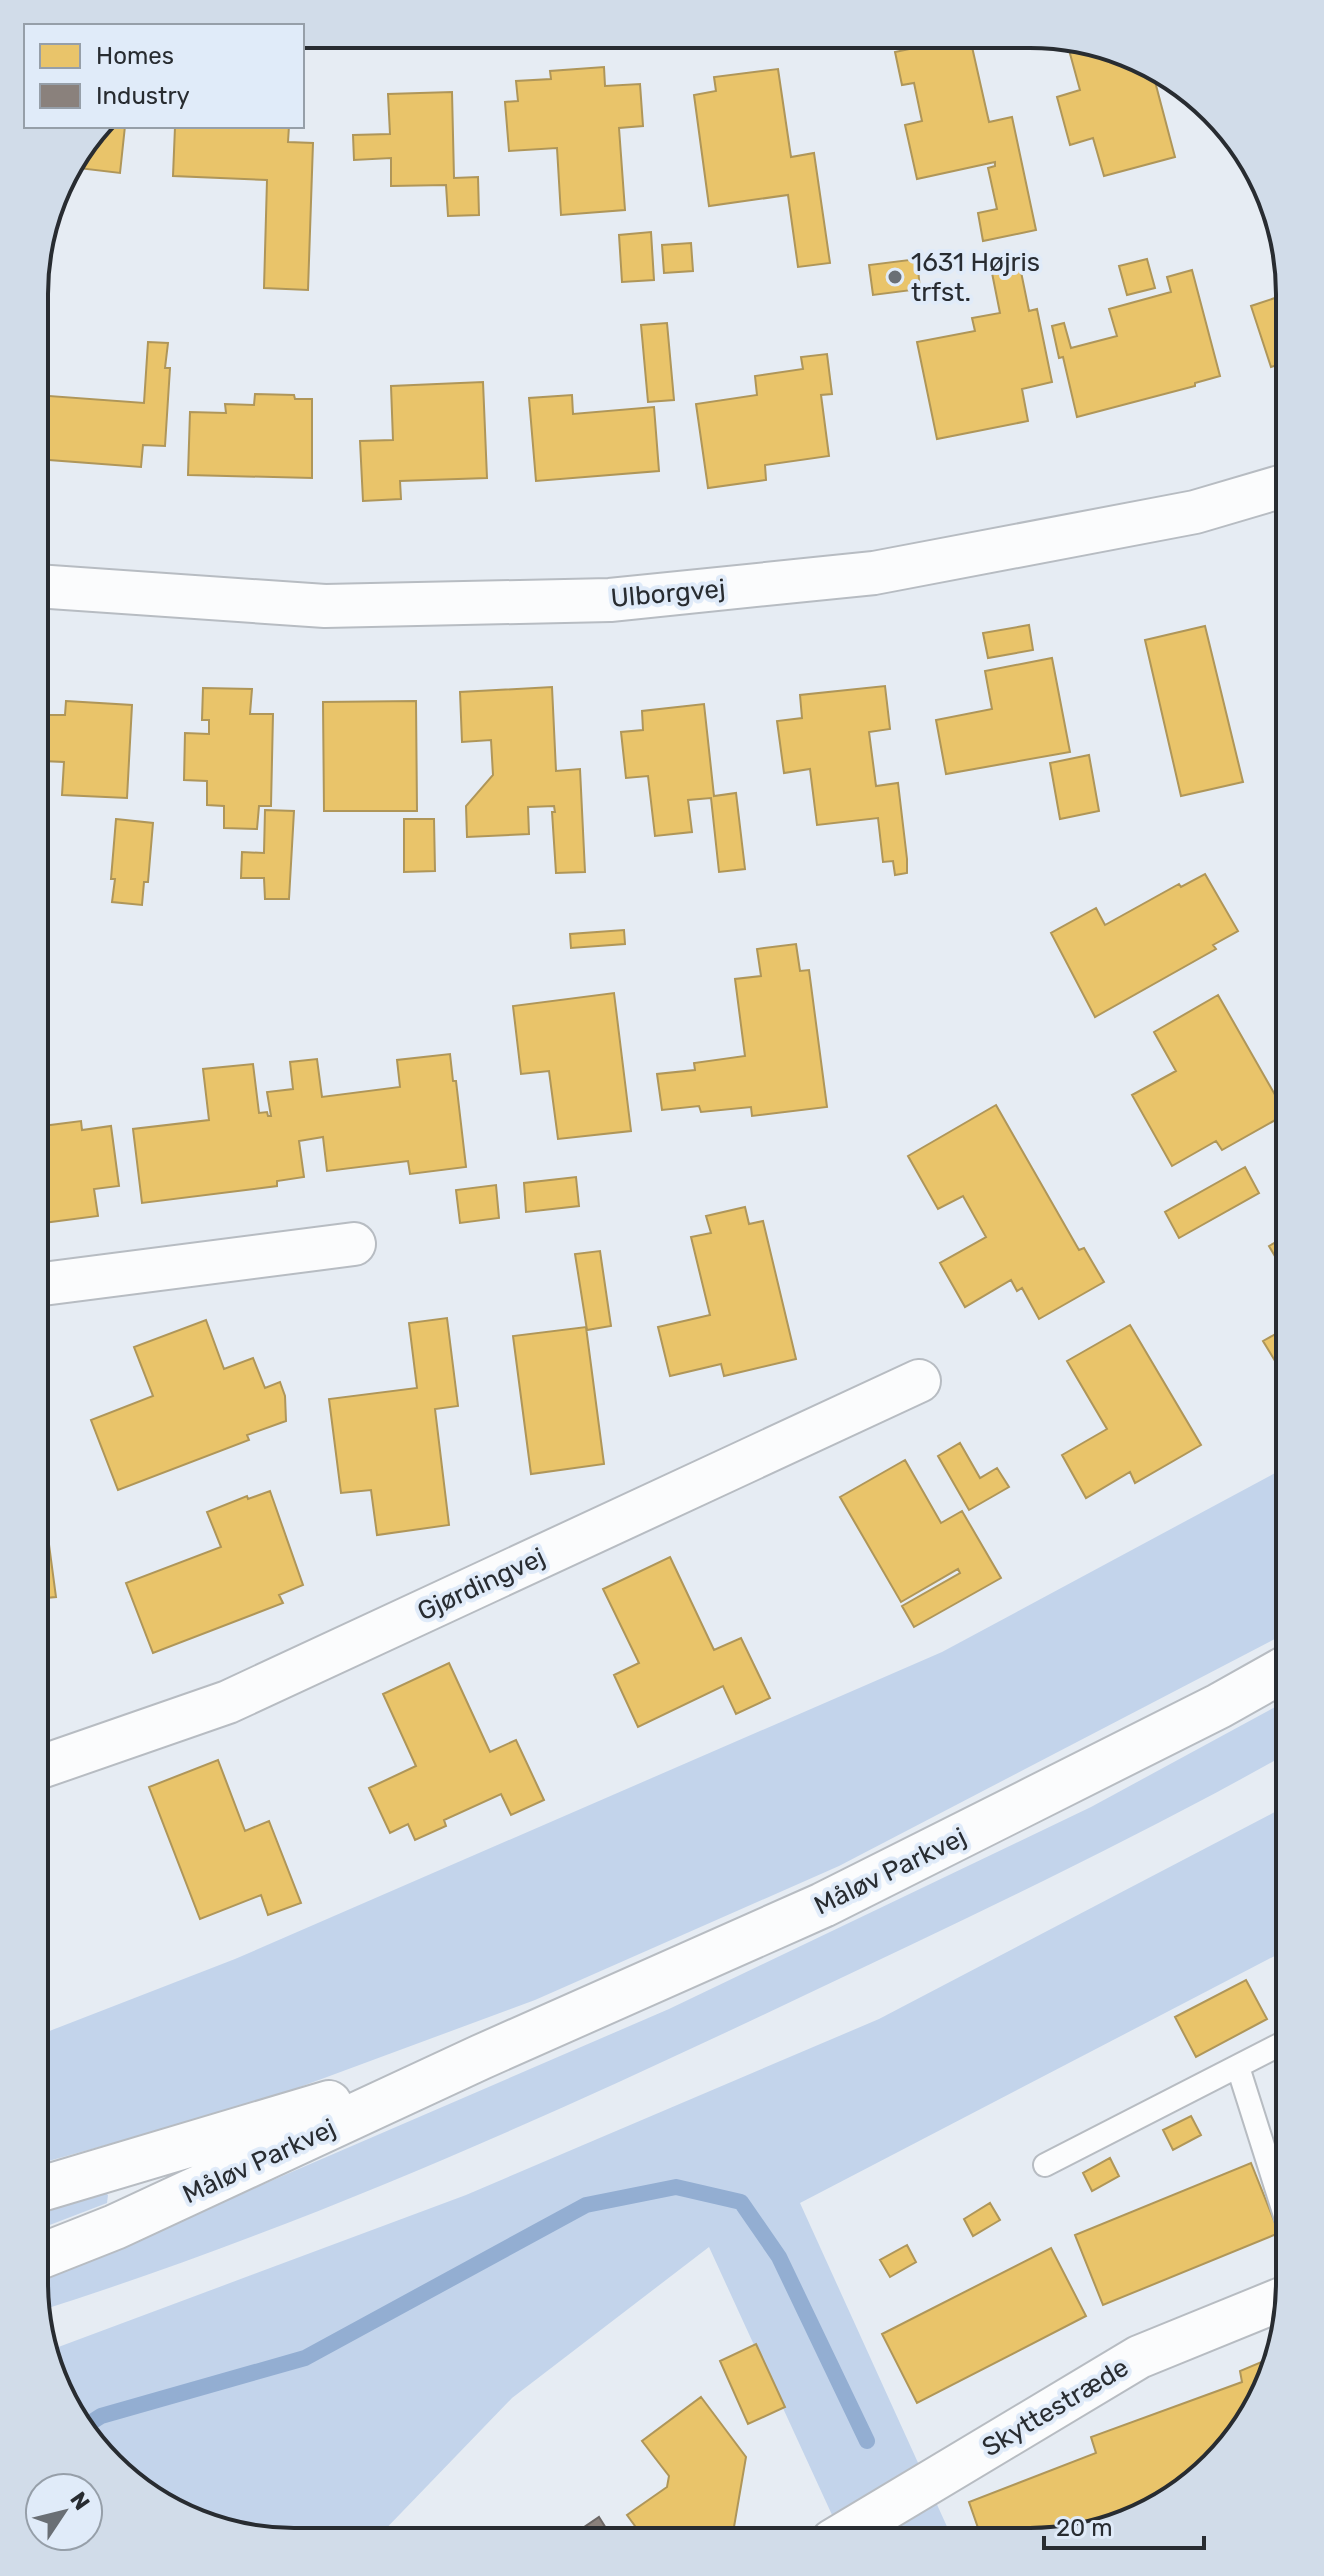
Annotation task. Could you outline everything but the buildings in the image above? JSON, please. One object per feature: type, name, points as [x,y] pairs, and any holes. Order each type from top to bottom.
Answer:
[{"type":"street","name":"Ulborgvej","points":[[48,587],[325,606],[610,600],[874,573],[1195,512],[1276,488]]},
{"type":"street","points":[[48,1283],[354,1244]]},
{"type":"street","name":"Gjørdingvej","points":[[48,1764],[228,1702],[919,1381]]},
{"type":"street","name":"Måløv Parkvej","points":[[48,2253],[130,2221],[481,2057],[823,1905],[1219,1706],[1275,1674]]},
{"type":"street","name":"Måløv Parkvej","points":[[48,2187],[481,2057]]},
{"type":"street","name":"Skyttestræde","points":[[854,2528],[1139,2357],[1275,2302]]},
{"type":"lane","points":[[1045,2165],[1275,2047]]},
{"type":"lane","points":[[1238,2067],[1275,2184]]},
{"type":"shaded area","points":[[1275,1473],[1275,1639],[839,1866],[535,2000],[254,2104],[48,2161],[48,2032],[235,1959],[942,1652]]},
{"type":"shaded area","points":[[1275,1707],[1275,1760],[1049,1878],[710,2040],[426,2167],[234,2243],[50,2307],[48,2273],[222,2202],[669,2009],[1091,1807]]},
{"type":"shaded area","points":[[1275,1812],[1275,1956],[800,2203],[948,2528],[838,2528],[709,2247],[512,2398],[387,2528],[262,2526],[230,2520],[185,2503],[157,2487],[109,2444],[89,2419],[73,2391],[57,2347],[466,2195],[879,2019]]},
{"type":"shaded area","points":[[103,2191],[108,2195],[107,2203],[48,2226],[48,2207]]},
{"type":"waterway","points":[[91,2422],[101,2416],[305,2358],[586,2205],[676,2187],[741,2202],[779,2257],[867,2441]]},
{"type":"place","name":"1631 Højris trfst.","points":[[895,277]]}]
